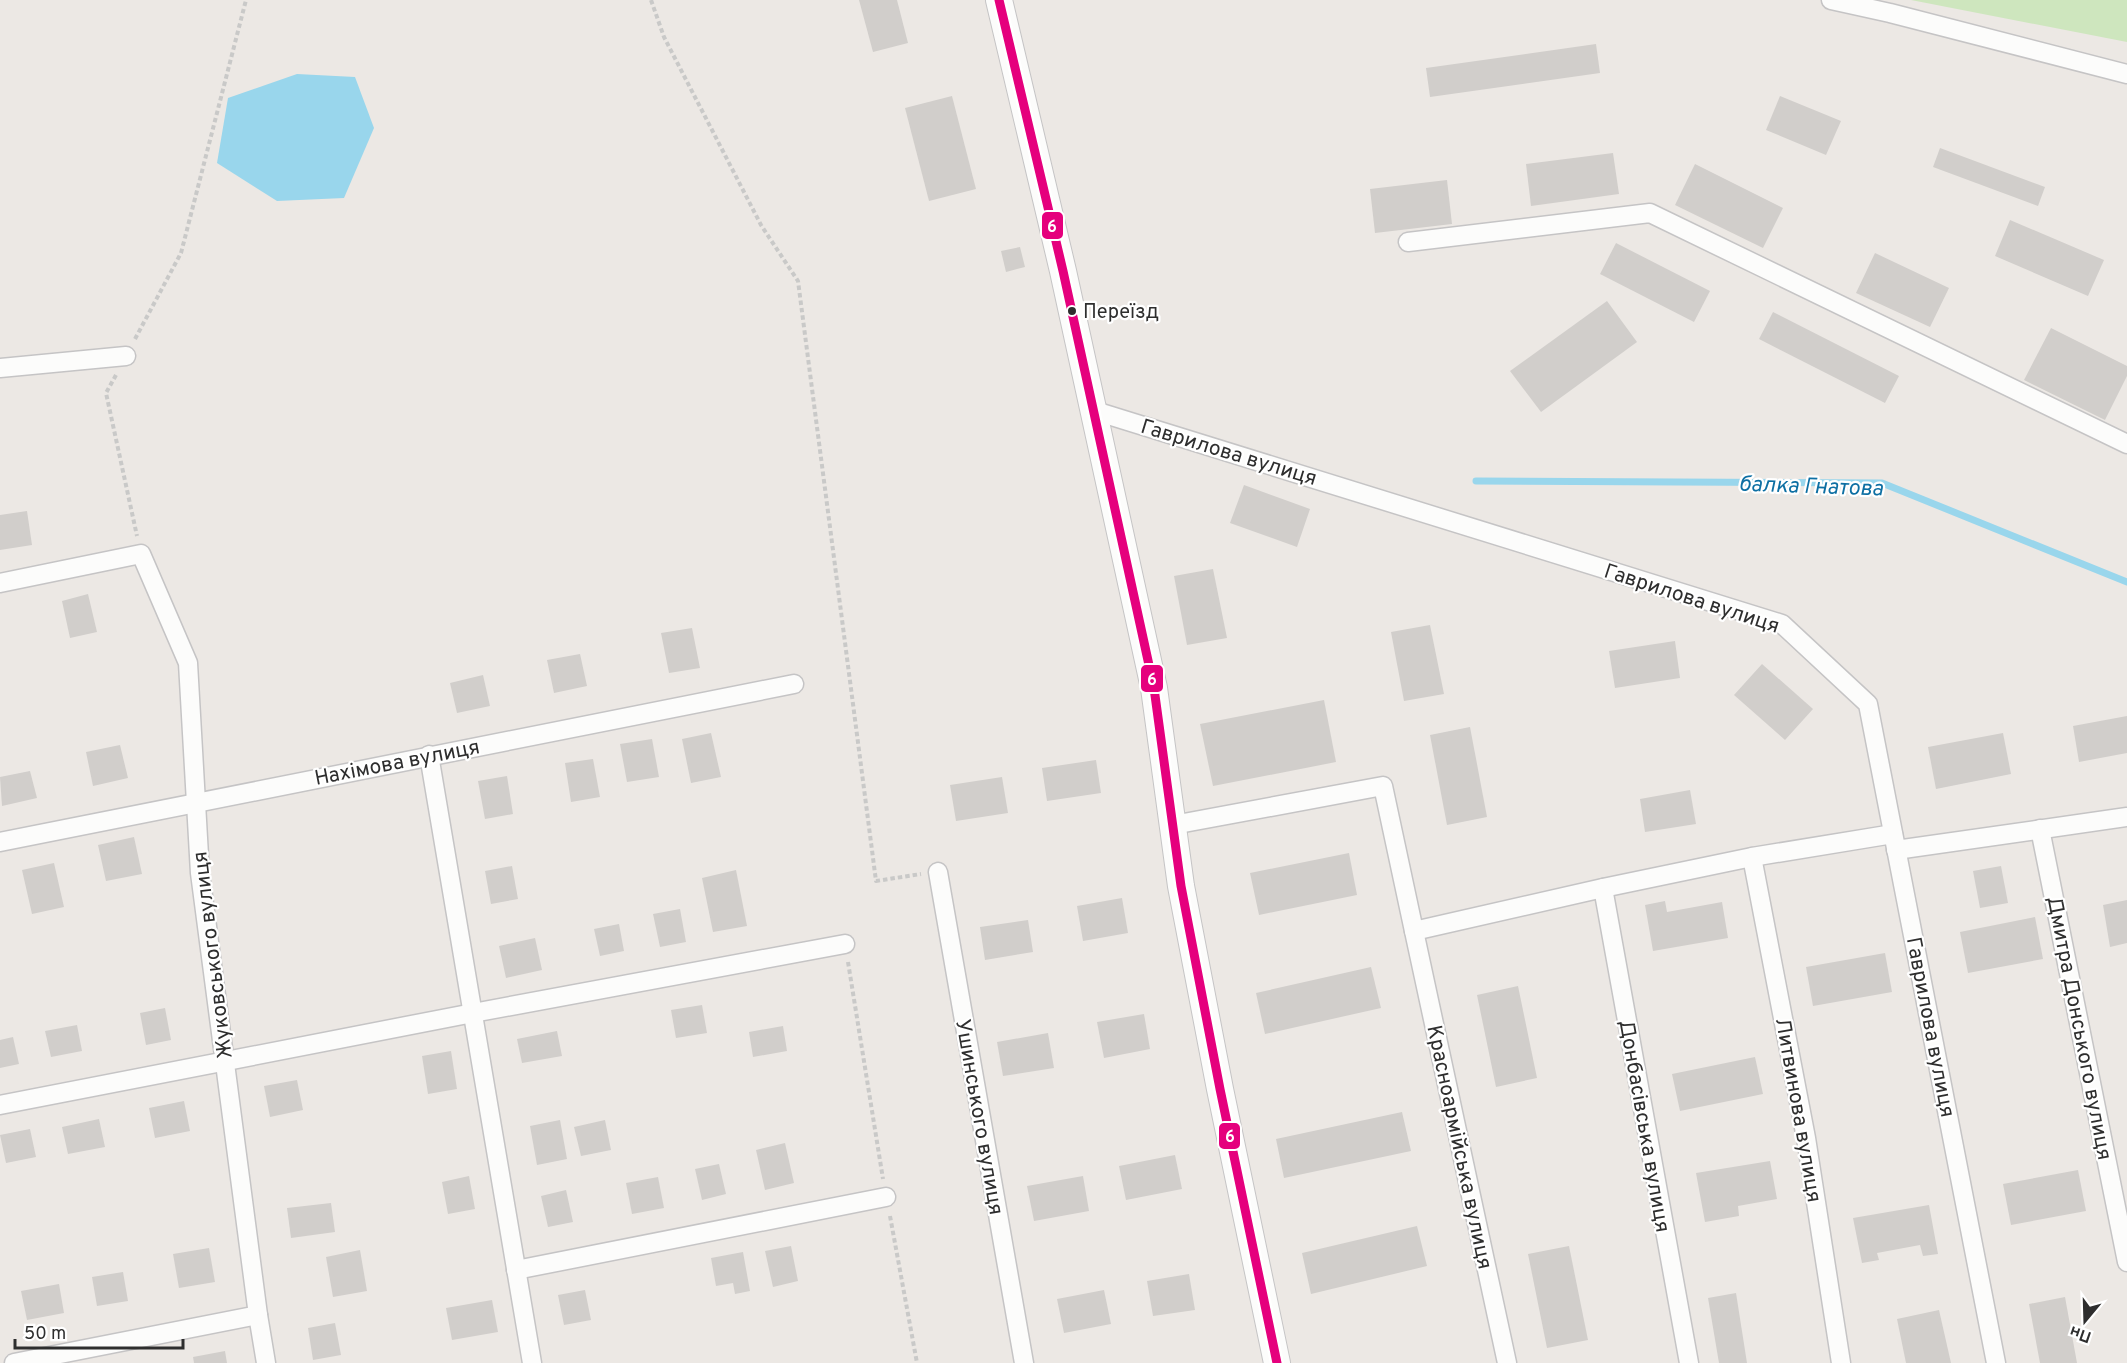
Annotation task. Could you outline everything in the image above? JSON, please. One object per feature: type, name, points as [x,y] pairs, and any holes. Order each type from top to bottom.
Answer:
[{"type":"street","points":[[999,0],[1063,271],[1154,688],[1181,886],[1220,1089],[1277,1363]]},
{"type":"street","points":[[1831,0],[2127,74]]},
{"type":"street","points":[[1408,242],[1650,213],[2127,444]]},
{"type":"street","points":[[0,368],[126,356]]},
{"type":"street","name":"Гаврилова вулиця","points":[[1092,410],[1782,624],[1868,704],[1996,1363]]},
{"type":"street","points":[[0,583],[141,554]]},
{"type":"street","name":"Жуковського вулиця","points":[[141,554],[188,663],[200,873],[266,1363]]},
{"type":"street","name":"Нахімова вулиця","points":[[0,842],[794,684]]},
{"type":"street","points":[[429,755],[532,1363]]},
{"type":"street","name":"Красноармійська вулиця","points":[[1173,825],[1383,786],[1507,1363]]},
{"type":"street","points":[[1414,931],[1752,857],[2040,829],[2127,817]]},
{"type":"street","name":"Дмитра Донського вулиця","points":[[2040,829],[2127,1262]]},
{"type":"street","name":"Литвинова вулиця","points":[[1752,857],[1806,1137],[1841,1363]]},
{"type":"street","name":"Ушинського вулиця","points":[[938,872],[1024,1363]]},
{"type":"street","name":"Донбасівська вулиця","points":[[1603,888],[1689,1363]]},
{"type":"street","points":[[0,1105],[473,1013],[845,944]]},
{"type":"street","points":[[516,1270],[886,1197]]},
{"type":"street","points":[[14,1363],[258,1315]]},
{"type":"path","points":[[141,554],[106,393],[182,253],[246,0]]},
{"type":"path","points":[[651,0],[664,37],[761,225],[798,281],[876,881],[938,872]]},
{"type":"path","points":[[845,944],[886,1197],[917,1363]]},
{"type":"green space","points":[[1911,0],[2127,0],[2127,42]]},
{"type":"water","points":[[297,74],[355,77],[374,128],[344,198],[277,201],[217,163],[228,98]]},
{"type":"building","points":[[859,0],[897,0],[908,43],[873,52]]},
{"type":"building","points":[[1596,44],[1600,73],[1430,97],[1426,68]]},
{"type":"building","points":[[952,96],[976,189],[929,201],[905,108]]},
{"type":"building","points":[[1780,96],[1841,121],[1826,155],[1766,130]]},
{"type":"building","points":[[1940,148],[2045,187],[2038,206],[1933,167]]},
{"type":"building","points":[[1613,153],[1619,194],[1531,206],[1526,164]]},
{"type":"building","points":[[1695,164],[1783,208],[1763,248],[1675,205]]},
{"type":"building","points":[[1447,180],[1452,224],[1375,233],[1370,189]]},
{"type":"building","points":[[2010,220],[2104,260],[2088,296],[1995,256]]},
{"type":"building","points":[[1616,243],[1710,291],[1694,322],[1600,274]]},
{"type":"building","points":[[1020,247],[1025,267],[1006,272],[1001,251]]},
{"type":"building","points":[[1875,253],[1949,288],[1930,327],[1856,293]]},
{"type":"building","points":[[1607,301],[1637,342],[1541,412],[1510,371]]},
{"type":"building","points":[[1773,312],[1899,376],[1885,403],[1759,339]]},
{"type":"building","points":[[2051,328],[2127,366],[2127,376],[2105,420],[2024,380]]},
{"type":"building","points":[[1244,485],[1310,509],[1297,547],[1230,523]]},
{"type":"building","points":[[27,511],[32,545],[0,550],[0,515]]},
{"type":"building","points":[[1213,569],[1227,638],[1187,645],[1174,576]]},
{"type":"building","points":[[88,594],[97,632],[70,638],[62,601]]},
{"type":"building","points":[[1430,625],[1444,694],[1404,701],[1391,632]]},
{"type":"building","points":[[692,628],[700,668],[669,673],[661,633]]},
{"type":"building","points":[[1675,641],[1680,678],[1615,688],[1609,651]]},
{"type":"building","points":[[580,654],[587,686],[554,693],[547,660]]},
{"type":"building","points":[[1762,664],[1813,709],[1785,740],[1734,695]]},
{"type":"building","points":[[483,675],[490,706],[457,713],[450,683]]},
{"type":"building","points":[[1324,700],[1336,762],[1213,786],[1200,724]]},
{"type":"building","points":[[2127,716],[2127,753],[2079,762],[2073,726]]},
{"type":"building","points":[[1470,727],[1487,817],[1447,825],[1430,735]]},
{"type":"building","points":[[711,733],[721,777],[691,783],[682,739]]},
{"type":"building","points":[[2003,733],[2011,774],[1936,789],[1928,747]]},
{"type":"building","points":[[652,739],[659,777],[627,782],[620,744]]},
{"type":"building","points":[[120,745],[128,778],[93,786],[86,752]]},
{"type":"building","points":[[593,759],[600,797],[571,802],[565,763]]},
{"type":"building","points":[[1096,760],[1101,793],[1047,801],[1042,768]]},
{"type":"building","points":[[30,771],[37,798],[2,806],[0,777]]},
{"type":"building","points":[[507,776],[513,814],[485,819],[478,781]]},
{"type":"building","points":[[1002,777],[1008,813],[956,821],[950,785]]},
{"type":"building","points":[[1690,790],[1696,824],[1645,832],[1640,799]]},
{"type":"building","points":[[134,837],[142,874],[106,881],[98,845]]},
{"type":"building","points":[[1349,853],[1357,895],[1259,915],[1250,873]]},
{"type":"building","points":[[54,863],[64,907],[32,914],[22,870]]},
{"type":"building","points":[[512,866],[518,899],[491,904],[485,871]]},
{"type":"building","points":[[2001,866],[2008,903],[1980,908],[1973,871]]},
{"type":"building","points":[[736,870],[747,926],[713,932],[702,878]]},
{"type":"building","points":[[1122,898],[1128,933],[1083,941],[1077,906]]},
{"type":"building","points":[[2127,900],[2127,943],[2110,947],[2103,905]]},
{"type":"building","points":[[1665,901],[1667,912],[1722,902],[1728,938],[1653,951],[1645,905]]},
{"type":"building","points":[[680,909],[686,942],[660,947],[653,914]]},
{"type":"building","points":[[2035,917],[2043,959],[1968,973],[1960,932]]},
{"type":"building","points":[[1028,920],[1033,952],[985,960],[980,927]]},
{"type":"building","points":[[619,924],[624,951],[600,956],[594,929]]},
{"type":"building","points":[[535,938],[542,970],[506,978],[499,946]]},
{"type":"building","points":[[1885,953],[1892,992],[1813,1006],[1806,967]]},
{"type":"building","points":[[1371,967],[1381,1008],[1265,1034],[1256,993]]},
{"type":"building","points":[[1518,986],[1537,1078],[1496,1087],[1477,995]]},
{"type":"building","points":[[702,1005],[707,1033],[676,1038],[671,1010]]},
{"type":"building","points":[[165,1008],[171,1040],[146,1045],[140,1013]]},
{"type":"building","points":[[1144,1014],[1150,1049],[1104,1058],[1097,1022]]},
{"type":"building","points":[[77,1025],[82,1051],[51,1057],[45,1031]]},
{"type":"building","points":[[783,1026],[787,1051],[753,1057],[749,1032]]},
{"type":"building","points":[[557,1031],[562,1056],[522,1063],[517,1039]]},
{"type":"building","points":[[1048,1033],[1054,1068],[1003,1076],[997,1042]]},
{"type":"building","points":[[13,1037],[19,1064],[0,1068],[0,1040]]},
{"type":"building","points":[[451,1051],[457,1089],[428,1094],[422,1056]]},
{"type":"building","points":[[1755,1057],[1763,1094],[1680,1111],[1672,1074]]},
{"type":"building","points":[[297,1080],[303,1110],[270,1117],[264,1086]]},
{"type":"building","points":[[184,1101],[190,1131],[155,1138],[149,1108]]},
{"type":"building","points":[[1402,1112],[1411,1151],[1284,1178],[1276,1139]]},
{"type":"building","points":[[99,1119],[105,1147],[68,1154],[62,1127]]},
{"type":"building","points":[[560,1120],[567,1159],[537,1165],[530,1126]]},
{"type":"building","points":[[605,1120],[611,1150],[581,1156],[574,1127]]},
{"type":"building","points":[[30,1129],[36,1157],[6,1163],[0,1135]]},
{"type":"building","points":[[785,1143],[794,1183],[765,1190],[756,1150]]},
{"type":"building","points":[[1175,1155],[1182,1189],[1126,1200],[1119,1166]]},
{"type":"building","points":[[1770,1161],[1777,1199],[1738,1206],[1739,1216],[1705,1222],[1696,1173]]},
{"type":"building","points":[[719,1164],[726,1194],[702,1200],[695,1169]]},
{"type":"building","points":[[2078,1170],[2086,1211],[2011,1225],[2003,1184]]},
{"type":"building","points":[[469,1176],[475,1209],[448,1214],[442,1182]]},
{"type":"building","points":[[1083,1176],[1089,1211],[1034,1221],[1027,1186]]},
{"type":"building","points":[[658,1177],[664,1208],[632,1214],[626,1183]]},
{"type":"building","points":[[566,1190],[573,1222],[548,1227],[541,1196]]},
{"type":"building","points":[[331,1203],[335,1232],[291,1238],[287,1208]]},
{"type":"building","points":[[1929,1205],[1938,1254],[1923,1256],[1920,1245],[1877,1253],[1879,1260],[1862,1263],[1853,1218]]},
{"type":"building","points":[[1417,1226],[1427,1266],[1311,1294],[1302,1253]]},
{"type":"building","points":[[791,1246],[798,1281],[773,1287],[765,1251]]},
{"type":"building","points":[[1569,1246],[1588,1340],[1547,1348],[1528,1254]]},
{"type":"building","points":[[209,1248],[215,1282],[179,1288],[173,1254]]},
{"type":"building","points":[[360,1250],[367,1291],[333,1297],[326,1257]]},
{"type":"building","points":[[743,1252],[750,1291],[735,1294],[733,1283],[716,1286],[711,1258]]},
{"type":"building","points":[[123,1272],[128,1301],[97,1306],[92,1277]]},
{"type":"building","points":[[1189,1274],[1195,1310],[1153,1316],[1147,1281]]},
{"type":"building","points":[[59,1284],[64,1313],[27,1320],[21,1291]]},
{"type":"building","points":[[585,1290],[591,1320],[564,1325],[558,1295]]},
{"type":"building","points":[[1104,1290],[1111,1324],[1064,1333],[1057,1299]]},
{"type":"building","points":[[1736,1293],[1747,1363],[1719,1363],[1708,1298]]},
{"type":"building","points":[[2065,1297],[2077,1363],[2040,1363],[2029,1304]]},
{"type":"building","points":[[492,1300],[498,1332],[452,1340],[446,1308]]},
{"type":"building","points":[[1939,1310],[1951,1363],[1906,1363],[1897,1319]]},
{"type":"building","points":[[335,1323],[341,1355],[313,1360],[308,1328]]},
{"type":"building","points":[[225,1351],[227,1363],[194,1363],[193,1357]]},
{"type":"waterway","name":"балка Гнатова","points":[[1476,481],[1882,483],[2127,582]]},
{"type":"transit line","name":"6","points":[[999,0],[1063,271],[1154,688],[1181,886],[1220,1089],[1277,1363]]},
{"type":"place","name":"Переїзд","points":[[1072,311]]}]
